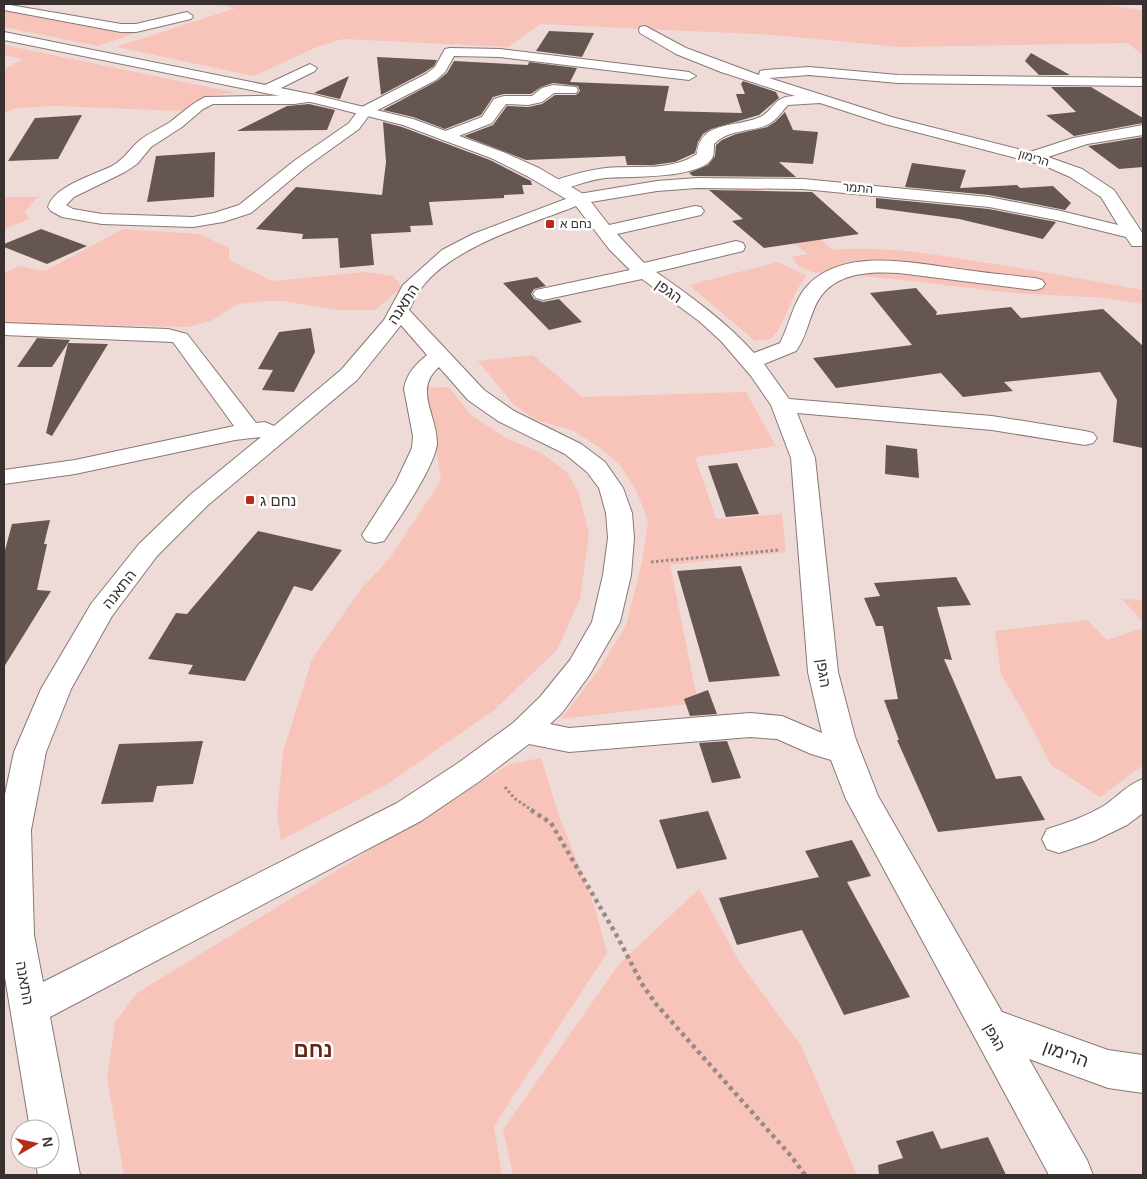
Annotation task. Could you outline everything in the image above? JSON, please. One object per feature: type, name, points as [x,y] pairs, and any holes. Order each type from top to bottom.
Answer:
[{"type":"street","points":[[4,6],[120,28],[136,28],[187,16]]},
{"type":"street","name":"הרימון","points":[[645,30],[680,51],[726,69],[824,98],[890,121],[1033,157],[1076,173],[1108,194],[1143,249]]},
{"type":"street","points":[[4,36],[310,98],[408,122],[497,155],[568,192],[594,175],[672,169],[687,166],[705,156],[706,143],[712,136],[724,130],[766,120],[783,102],[824,98]]},
{"type":"street","points":[[310,98],[294,100],[210,100],[198,106],[177,124],[145,144],[131,161],[119,169],[68,193],[58,203],[57,208],[68,213],[102,219],[193,222],[217,218],[245,209],[300,164],[354,126],[365,111],[431,77],[440,69],[450,52],[500,53],[689,76]]},
{"type":"street","points":[[268,90],[310,68]]},
{"type":"street","points":[[752,76],[809,71],[898,79],[1143,82]]},
{"type":"street","points":[[446,136],[487,120],[499,102],[504,100],[537,99],[553,89],[571,90]]},
{"type":"street","points":[[1033,157],[1081,140],[1143,130]]},
{"type":"street","name":"התמר","points":[[568,192],[697,183],[803,184],[988,202],[1061,216],[1134,234]]},
{"type":"street","name":"הגפן","points":[[568,192],[643,271],[706,317],[751,362],[782,405],[803,458],[822,672],[829,706],[842,751],[863,799],[1072,1175]]},
{"type":"street","name":"התאנה","points":[[59,1175],[30,1008],[10,914],[14,830],[30,752],[56,689],[101,611],[148,550],[199,500],[349,375],[393,322],[410,289],[429,270],[449,254],[568,192]]},
{"type":"street","points":[[605,231],[695,211]]},
{"type":"street","points":[[543,294],[736,247]]},
{"type":"street","points":[[751,362],[790,347],[796,334],[803,308],[816,289],[834,274],[850,269],[899,267],[1035,284]]},
{"type":"street","points":[[30,1008],[409,812],[524,731],[551,704],[580,667],[606,622],[618,565],[621,538],[619,513],[611,488],[596,467],[573,449],[506,416],[476,395],[398,311]]},
{"type":"street","points":[[4,329],[168,335],[180,338],[250,431]]},
{"type":"street","points":[[375,535],[414,472],[425,446],[422,420],[415,390],[415,379],[422,369],[439,356]]},
{"type":"street","points":[[782,405],[992,423],[1085,438]]},
{"type":"street","points":[[4,477],[75,467],[250,431],[287,426]]},
{"type":"street","points":[[524,731],[569,740],[750,725],[782,728],[822,746],[842,751]]},
{"type":"street","points":[[1059,839],[1096,826],[1136,801],[1143,792]]},
{"type":"street","name":"הרימון","points":[[990,1026],[1108,1069],[1143,1074]]},
{"type":"path","points":[[618,565],[811,547]]},
{"type":"path","points":[[485,760],[514,798],[551,824],[617,936],[642,984],[656,1004],[791,1156],[805,1175]]},
{"type":"shaded area","points":[[214,4],[1098,4],[1143,10],[1143,56],[1128,43],[899,47],[774,35],[540,24],[508,47],[343,39],[317,47],[254,76],[116,47],[236,8]]},
{"type":"shaded area","points":[[4,10],[97,28],[142,31],[98,46],[4,27]]},
{"type":"shaded area","points":[[4,45],[237,93],[208,97],[195,102],[182,111],[56,106],[16,108],[4,113],[4,70],[22,59],[4,55]]},
{"type":"shaded area","points":[[743,187],[764,191],[833,250],[869,249],[904,251],[1038,271],[1143,290],[1143,304],[1106,298],[1011,293],[904,280],[812,272],[798,266],[792,257],[808,254],[777,231],[786,229],[734,189]]},
{"type":"shaded area","points":[[4,197],[38,197],[24,212],[30,219],[4,229]]},
{"type":"shaded area","points":[[123,229],[199,234],[229,248],[229,260],[272,281],[365,272],[393,276],[402,287],[375,310],[337,310],[283,301],[266,301],[238,304],[211,321],[188,327],[4,323],[4,273],[19,266],[45,271]]},
{"type":"shaded area","points":[[778,262],[807,276],[797,290],[776,334],[771,338],[755,341],[689,285]]},
{"type":"shaded area","points":[[533,355],[582,397],[746,392],[776,446],[695,457],[716,519],[782,514],[786,552],[670,565],[698,703],[561,719],[598,671],[626,626],[642,562],[648,521],[637,492],[620,465],[600,448],[574,431],[536,420],[513,404],[478,361]]},
{"type":"shaded area","points":[[449,387],[471,415],[506,438],[541,453],[567,472],[579,494],[589,534],[580,599],[557,650],[494,710],[386,785],[281,840],[277,815],[283,752],[312,659],[361,589],[390,558],[441,480],[426,388]]},
{"type":"shaded area","points":[[1122,599],[1143,600],[1143,622]]},
{"type":"shaded area","points":[[1087,620],[1107,640],[1143,628],[1143,765],[1100,797],[1051,765],[1028,720],[1001,674],[995,631]]},
{"type":"shaded area","points":[[541,758],[558,813],[595,908],[607,953],[494,1126],[502,1175],[124,1175],[107,1078],[115,1022],[137,993],[510,764]]},
{"type":"shaded area","points":[[699,889],[741,964],[802,1047],[857,1175],[513,1175],[503,1130],[619,964]]},
{"type":"building","points":[[549,31],[594,33],[582,57],[536,51]]},
{"type":"building","points":[[1031,53],[1070,75],[1039,75],[1025,61]]},
{"type":"building","points":[[377,57],[437,60],[434,66],[425,72],[381,95]]},
{"type":"building","points":[[454,61],[528,65],[529,62],[577,68],[570,82],[669,86],[664,111],[742,113],[736,94],[745,94],[741,84],[743,81],[776,92],[779,98],[759,115],[711,129],[703,134],[698,142],[695,153],[675,162],[653,165],[627,165],[625,156],[526,160],[464,136],[493,125],[507,106],[528,107],[542,104],[555,95],[576,95],[580,91],[578,86],[553,83],[541,87],[531,94],[504,94],[493,97],[481,115],[445,129],[413,117],[383,110],[437,81],[447,73]]},
{"type":"building","points":[[349,76],[340,99],[314,93]]},
{"type":"building","points":[[1051,87],[1091,87],[1143,118],[1143,123],[1074,136],[1046,115],[1076,112]]},
{"type":"building","points":[[309,104],[335,110],[327,130],[237,131],[287,106]]},
{"type":"building","points":[[785,112],[793,130],[818,132],[813,164],[779,162],[796,177],[693,176],[689,173],[708,165],[715,156],[716,145],[722,140],[736,134],[767,127]]},
{"type":"building","points":[[82,115],[58,159],[8,161],[35,118]]},
{"type":"building","points":[[383,122],[402,127],[490,160],[531,181],[532,185],[522,185],[524,194],[504,195],[504,198],[429,202],[433,225],[410,226],[411,232],[371,234],[374,265],[340,268],[338,238],[302,239],[303,234],[256,229],[296,187],[382,195],[386,162]]},
{"type":"building","points":[[1143,137],[1143,167],[1119,169],[1088,146]]},
{"type":"building","points":[[215,152],[214,197],[147,202],[156,156]]},
{"type":"building","points":[[912,163],[966,170],[960,188],[1017,185],[1020,188],[1053,186],[1071,203],[1065,210],[989,195],[905,187]]},
{"type":"building","points":[[709,190],[812,192],[859,234],[764,248],[732,221],[743,219]]},
{"type":"building","points":[[876,198],[989,209],[1056,222],[1043,239],[959,219],[876,208]]},
{"type":"building","points":[[41,229],[87,246],[47,264],[4,247],[4,244]]},
{"type":"building","points":[[537,277],[546,286],[534,289],[531,294],[534,299],[543,302],[559,299],[582,322],[549,330],[503,283]]},
{"type":"building","points":[[916,288],[937,312],[936,315],[1011,307],[1021,318],[1103,309],[1143,346],[1143,448],[1113,442],[1117,400],[1100,372],[1004,382],[1013,391],[963,397],[941,373],[836,388],[813,358],[912,345],[870,293]]},
{"type":"building","points":[[311,328],[315,352],[294,392],[262,390],[273,370],[258,369],[279,332]]},
{"type":"building","points":[[37,338],[70,340],[52,367],[17,367]]},
{"type":"building","points":[[68,343],[108,344],[52,436],[46,433]]},
{"type":"building","points":[[886,445],[917,449],[919,478],[885,474]]},
{"type":"building","points":[[737,463],[759,514],[726,517],[708,466]]},
{"type":"building","points":[[50,520],[44,544],[47,544],[37,590],[51,591],[4,667],[4,554],[12,524]]},
{"type":"building","points":[[258,531],[342,550],[312,591],[294,586],[245,681],[188,674],[193,665],[148,659],[176,613],[187,614]]},
{"type":"building","points":[[741,566],[780,676],[709,682],[677,571]]},
{"type":"building","points":[[956,577],[971,605],[937,607],[952,660],[944,659],[996,779],[1021,776],[1045,820],[938,832],[897,740],[899,740],[884,700],[898,699],[883,626],[876,626],[864,598],[880,596],[874,583]]},
{"type":"building","points":[[708,690],[717,714],[690,716],[684,699]]},
{"type":"building","points":[[203,741],[193,784],[157,786],[153,802],[101,804],[119,744]]},
{"type":"building","points":[[727,741],[741,778],[712,783],[699,743]]},
{"type":"building","points":[[708,811],[727,859],[677,869],[659,820]]},
{"type":"building","points":[[852,840],[871,876],[847,882],[910,997],[844,1015],[802,930],[737,945],[719,898],[819,877],[805,851]]},
{"type":"building","points":[[933,1131],[941,1149],[988,1137],[1006,1175],[879,1175],[878,1165],[903,1158],[896,1141]]},
{"type":"place","name":"נחם א","points":[[550,224]]},
{"type":"place","name":"נחם ג","points":[[250,500]]},
{"type":"district","name":"נחם","points":[[313,1049]]}]
